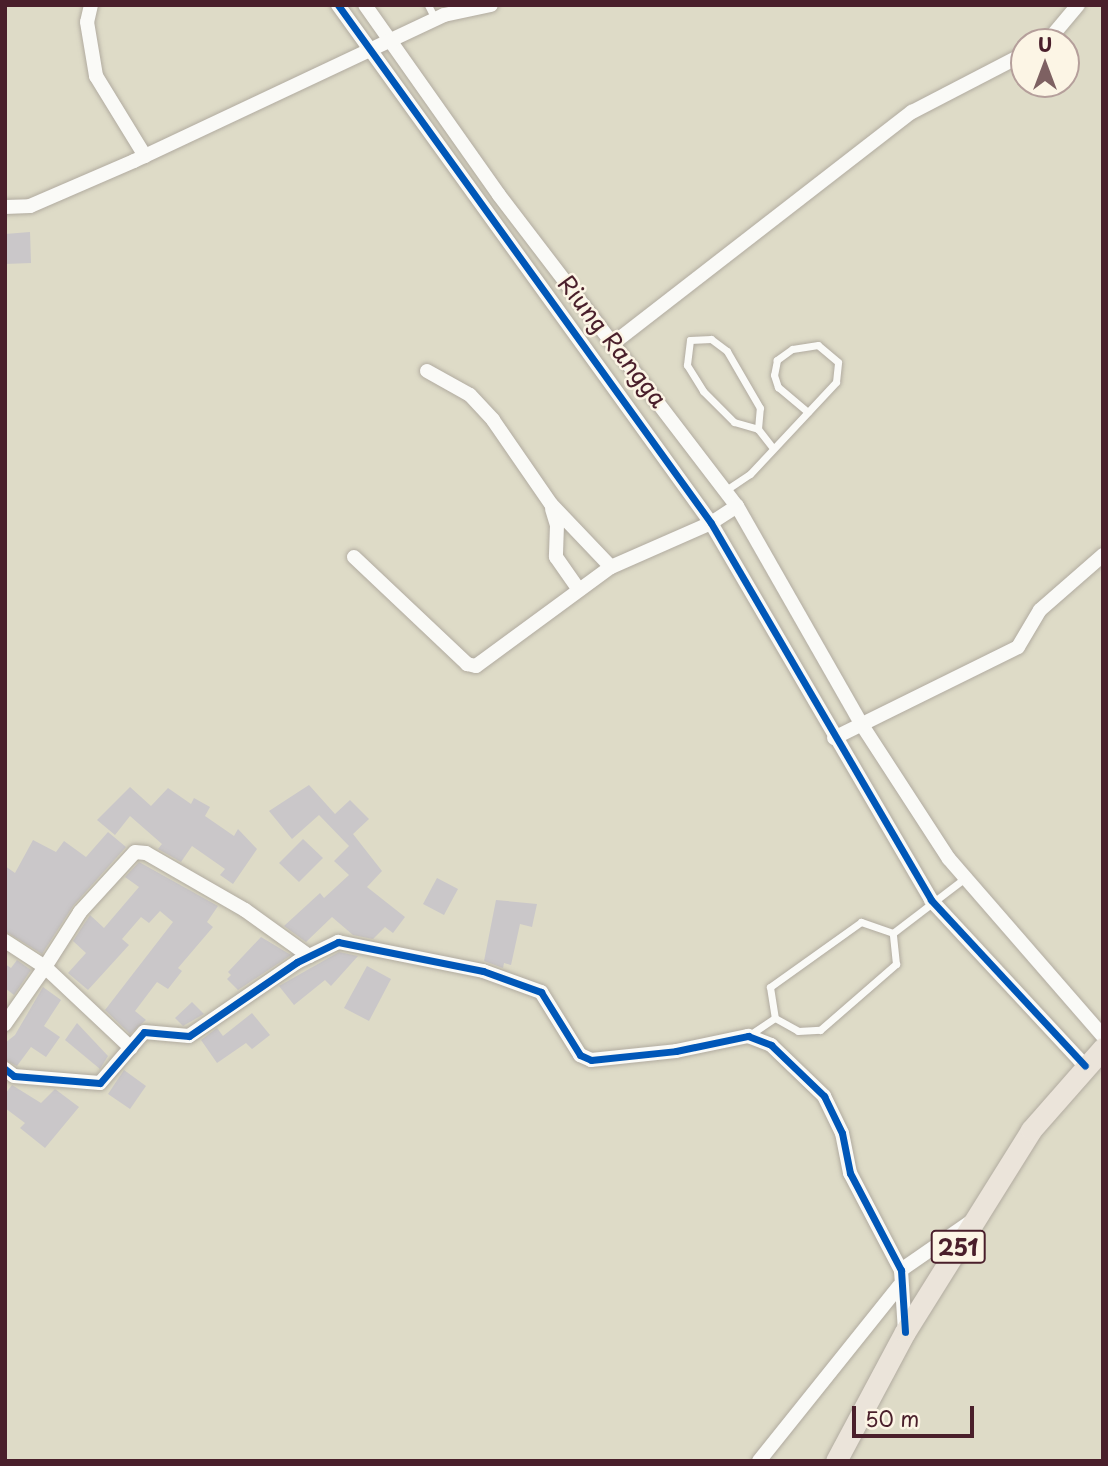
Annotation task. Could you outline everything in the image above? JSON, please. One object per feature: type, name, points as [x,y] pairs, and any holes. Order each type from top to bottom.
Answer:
[{"type":"main road","name":"251","points":[[836,1461],[905,1332],[1031,1130],[1103,1048]]},
{"type":"street","points":[[91,5],[87,22],[96,76],[145,156]]},
{"type":"street","points":[[338,5],[367,49],[569,320],[711,523],[834,738],[931,900],[1085,1066]]},
{"type":"street","name":"Riung Rangga","points":[[365,5],[499,195],[615,342],[737,506],[860,722],[965,878],[1103,1036]]},
{"type":"street","points":[[5,207],[30,206],[145,156],[387,38],[435,19],[491,5]]},
{"type":"street","points":[[1058,28],[1078,5]]},
{"type":"street","points":[[615,342],[912,112],[1010,61]]},
{"type":"street","points":[[427,371],[470,395],[493,420],[551,504],[611,567]]},
{"type":"street","points":[[551,504],[557,525],[556,557],[579,590]]},
{"type":"street","points":[[354,557],[467,664],[476,666],[611,567],[711,523],[737,506]]},
{"type":"street","points":[[834,738],[860,722],[1018,647],[1040,610],[1103,555]]},
{"type":"street","points":[[5,1024],[79,912],[140,851],[245,910],[309,956]]},
{"type":"street","points":[[5,941],[45,967],[131,1048]]},
{"type":"street","points":[[8,1076],[94,1085],[107,1078],[148,1030],[182,1037],[197,1032],[309,956],[338,942],[514,980],[548,999],[575,1048],[591,1060],[676,1051],[748,1037],[771,1045],[824,1096],[842,1133],[850,1173],[901,1270],[899,1286],[905,1332]]},
{"type":"street","points":[[901,1270],[974,1220]]},
{"type":"street","points":[[759,1461],[899,1286]]},
{"type":"lane","points":[[428,5],[435,19]]},
{"type":"lane","points":[[758,429],[760,408],[727,351],[710,339],[690,340],[687,365],[703,391],[734,422],[758,429],[773,448]]},
{"type":"lane","points":[[726,490],[750,474],[828,394],[838,373],[838,362],[818,345],[792,349],[778,360],[774,374],[778,387],[808,412]]},
{"type":"lane","points":[[893,933],[931,900],[965,878]]},
{"type":"lane","points":[[775,1018],[770,987],[861,922],[893,933]]},
{"type":"lane","points":[[775,1018],[798,1031],[820,1030],[896,964],[893,933]]},
{"type":"lane","points":[[748,1037],[775,1018]]},
{"type":"building","points":[[30,232],[31,263],[5,264],[5,234]]},
{"type":"building","points":[[309,785],[335,814],[350,800],[369,819],[353,834],[382,871],[367,887],[405,917],[393,933],[385,927],[373,939],[353,935],[332,917],[306,942],[284,926],[320,893],[324,898],[349,875],[334,861],[349,846],[319,815],[292,839],[269,811]]},
{"type":"building","points":[[130,787],[151,806],[168,788],[191,804],[194,798],[210,807],[205,816],[234,836],[238,829],[257,849],[233,884],[220,875],[225,869],[192,846],[181,862],[158,849],[162,844],[130,816],[115,835],[97,820]]},
{"type":"building","points":[[108,832],[126,847],[73,906],[42,954],[5,931],[5,866],[15,873],[33,840],[56,852],[64,841],[86,857]]},
{"type":"building","points":[[303,839],[323,858],[299,882],[279,863]]},
{"type":"building","points":[[139,862],[218,906],[207,922],[213,927],[178,968],[182,971],[168,989],[157,982],[135,1011],[146,1020],[130,1034],[105,1010],[173,922],[160,911],[149,923],[141,917],[122,939],[129,945],[88,990],[68,973],[86,953],[73,941],[90,915],[104,928],[139,887],[125,877]]},
{"type":"building","points":[[437,878],[458,889],[444,915],[423,904]]},
{"type":"building","points":[[496,900],[537,904],[532,927],[520,924],[511,965],[504,963],[503,968],[484,961]]},
{"type":"building","points":[[261,937],[291,955],[238,990],[227,979],[231,975],[228,972]]},
{"type":"building","points":[[339,952],[358,956],[331,986],[325,980],[294,1005],[279,986]]},
{"type":"building","points":[[17,960],[31,970],[14,995],[5,988],[5,964],[11,968]]},
{"type":"building","points":[[367,966],[391,979],[369,1021],[344,1008]]},
{"type":"building","points":[[43,987],[61,1000],[44,1026],[60,1037],[46,1057],[31,1047],[17,1066],[5,1060],[5,1043],[15,1035]]},
{"type":"building","points":[[192,1002],[204,1014],[183,1026],[175,1018]]},
{"type":"building","points":[[252,1013],[270,1035],[252,1049],[246,1043],[217,1063],[201,1040],[217,1028],[223,1036]]},
{"type":"building","points":[[77,1023],[108,1056],[100,1069],[65,1040]]},
{"type":"building","points":[[124,1070],[146,1086],[130,1109],[108,1094]]},
{"type":"building","points":[[12,1085],[41,1103],[55,1089],[79,1107],[45,1148],[20,1128],[25,1123],[5,1108],[5,1094]]},
{"type":"cycle path","points":[[338,5],[711,523],[931,900],[1085,1066]]},
{"type":"cycle path","points":[[5,1069],[14,1076],[100,1083],[144,1032],[189,1036],[297,962],[338,942],[483,971],[541,992],[580,1055],[591,1060],[676,1051],[748,1036],[771,1045],[824,1096],[842,1133],[850,1173],[901,1270],[905,1332]]}]
